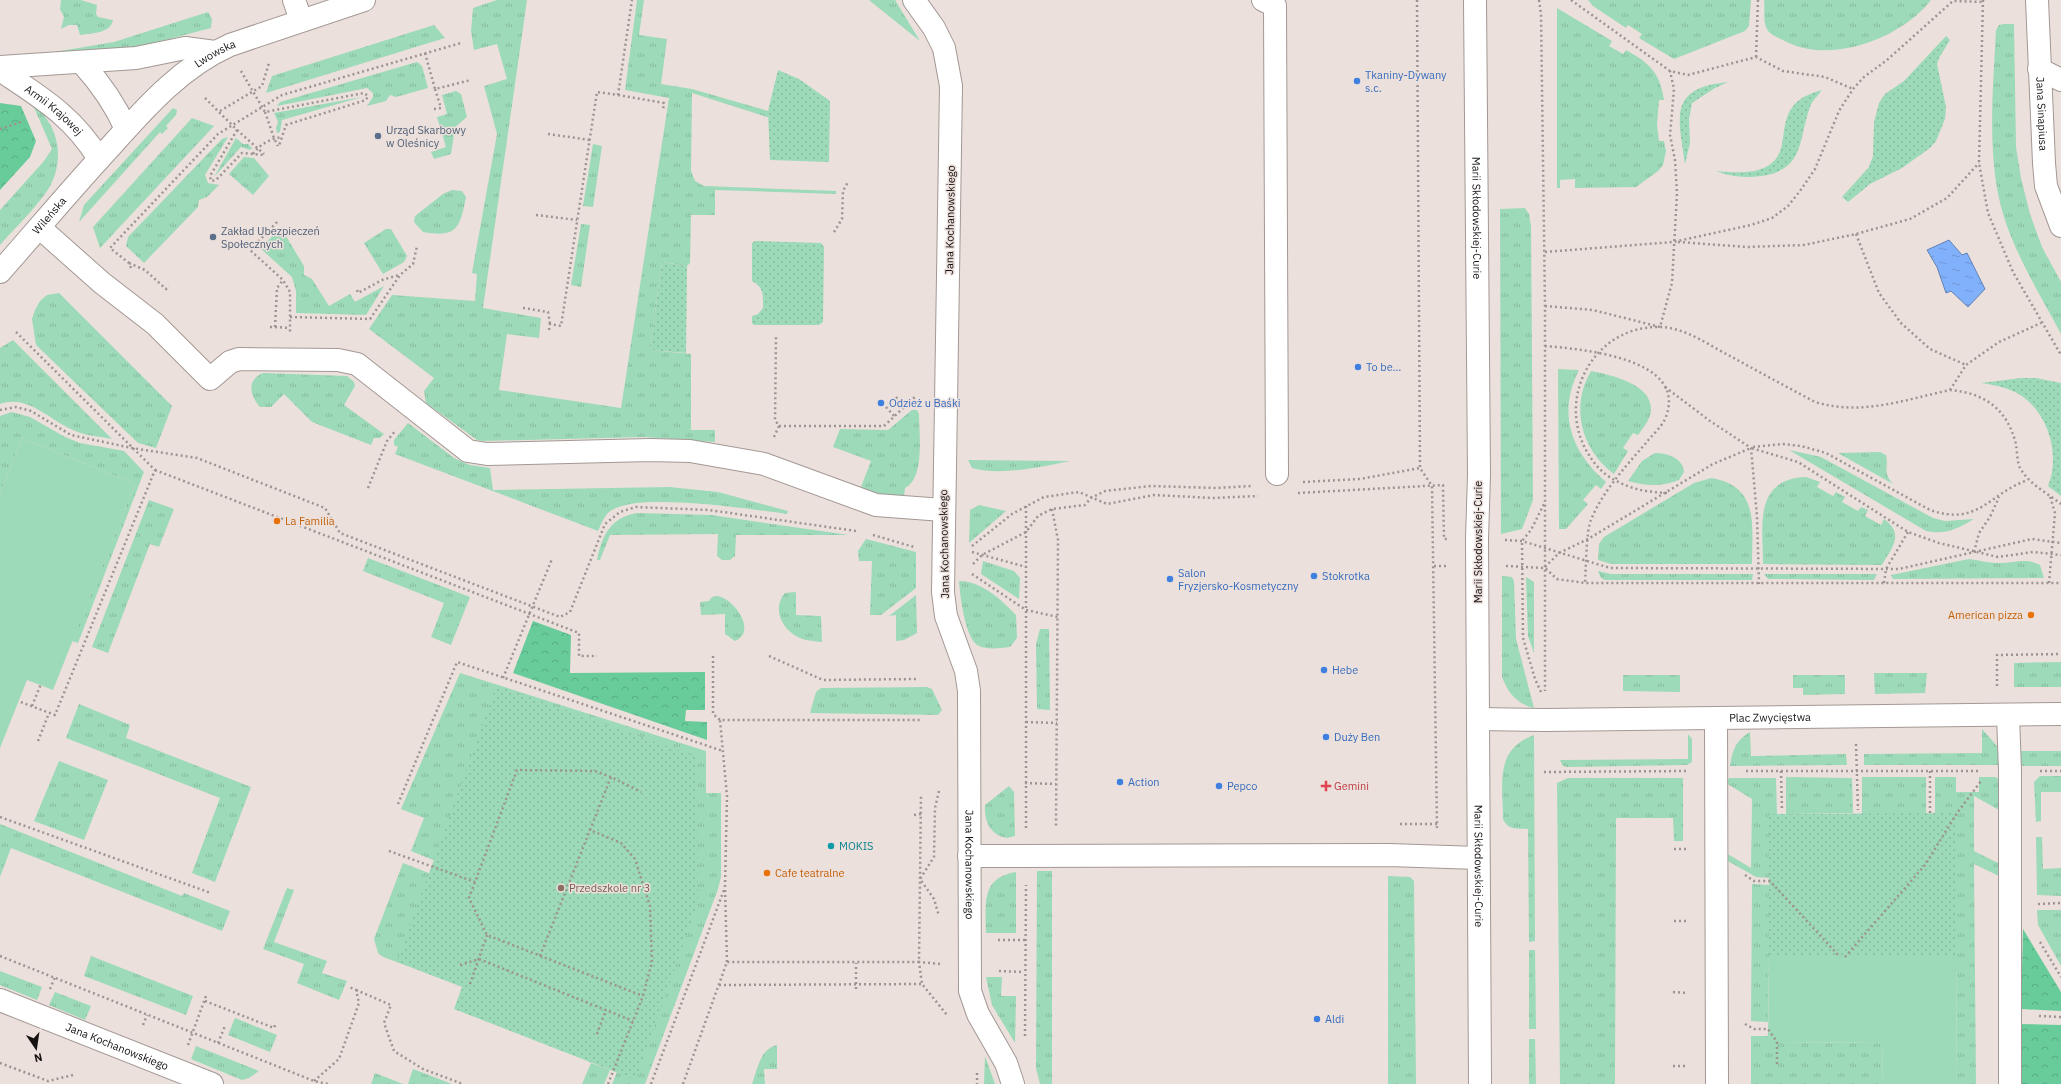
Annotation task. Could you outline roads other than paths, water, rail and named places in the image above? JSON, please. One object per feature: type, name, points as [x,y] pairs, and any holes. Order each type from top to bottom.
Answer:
[{"type":"street","points":[[294,0],[301,20]]},
{"type":"street","name":"Lwowska","points":[[99,159],[169,85],[215,52],[301,20],[364,0]]},
{"type":"street","name":"Jana Kochanowskiego","points":[[914,0],[934,28],[944,48],[951,86],[943,510],[943,592],[946,616],[966,671],[969,691],[970,991],[978,1014],[1006,1063],[1012,1084]]},
{"type":"street","points":[[1263,0],[1275,6],[1277,474]]},
{"type":"street","name":"Marii Skłodowskiej-Curie","points":[[1475,0],[1480,1084]]},
{"type":"street","name":"Jana Sinapiusa","points":[[2037,0],[2039,68],[2046,186],[2061,226]]},
{"type":"street","name":"Armii Krajowej","points":[[0,68],[136,58],[185,48],[215,52]]},
{"type":"street","points":[[82,63],[98,80],[117,109],[126,129]]},
{"type":"street","name":"Armii Krajowej","points":[[0,68],[57,109],[89,142],[99,159]]},
{"type":"street","points":[[2039,68],[2061,80]]},
{"type":"street","name":"Wileńska","points":[[0,272],[99,159]]},
{"type":"street","points":[[40,228],[102,283],[155,324],[210,379],[230,362],[239,359],[338,360],[356,364],[468,451],[487,454],[650,450],[690,451],[764,464],[876,505],[943,510]]},
{"type":"street","name":"Plac Zwycięstwa","points":[[1479,719],[1545,720],[2061,714]]},
{"type":"street","points":[[2008,715],[2010,771],[2010,1084]]},
{"type":"street","points":[[1716,718],[1717,1084]]},
{"type":"street","points":[[969,856],[1389,855],[1478,858]]},
{"type":"street","name":"Jana Kochanowskiego","points":[[0,1000],[212,1084]]},
{"type":"water","points":[[1949,240],[1962,255],[1967,253],[1985,289],[1968,307],[1951,291],[1946,293],[1937,267],[1927,250]]},
{"type":"place","name":"Tkaniny-Dywany s.c.","points":[[1357,81]]},
{"type":"place","name":"Urząd Skarbowy w Oleśnicy","points":[[378,136]]},
{"type":"place","name":"Zakład Ubezpieczeń Społecznych","points":[[213,237]]},
{"type":"place","name":"To be…","points":[[1358,367]]},
{"type":"place","name":"Odzież u Baśki","points":[[881,403]]},
{"type":"place","name":"La Familia","points":[[277,521]]},
{"type":"place","name":"Stokrotka","points":[[1314,576]]},
{"type":"place","name":"Salon Fryzjersko-Kosmetyczny","points":[[1170,579]]},
{"type":"place","name":"American pizza","points":[[2031,615]]},
{"type":"place","name":"Hebe","points":[[1324,670]]},
{"type":"place","name":"Duży Ben","points":[[1326,737]]},
{"type":"place","name":"Action","points":[[1120,782]]},
{"type":"place","name":"Pepco","points":[[1219,786]]},
{"type":"place","name":"Gemini","points":[[1326,786]]},
{"type":"place","name":"MOKIS","points":[[831,846]]},
{"type":"place","name":"Cafe teatralne","points":[[767,873]]},
{"type":"place","name":"Przedszkole nr 3","points":[[561,888]]},
{"type":"place","name":"Aldi","points":[[1317,1019]]}]
